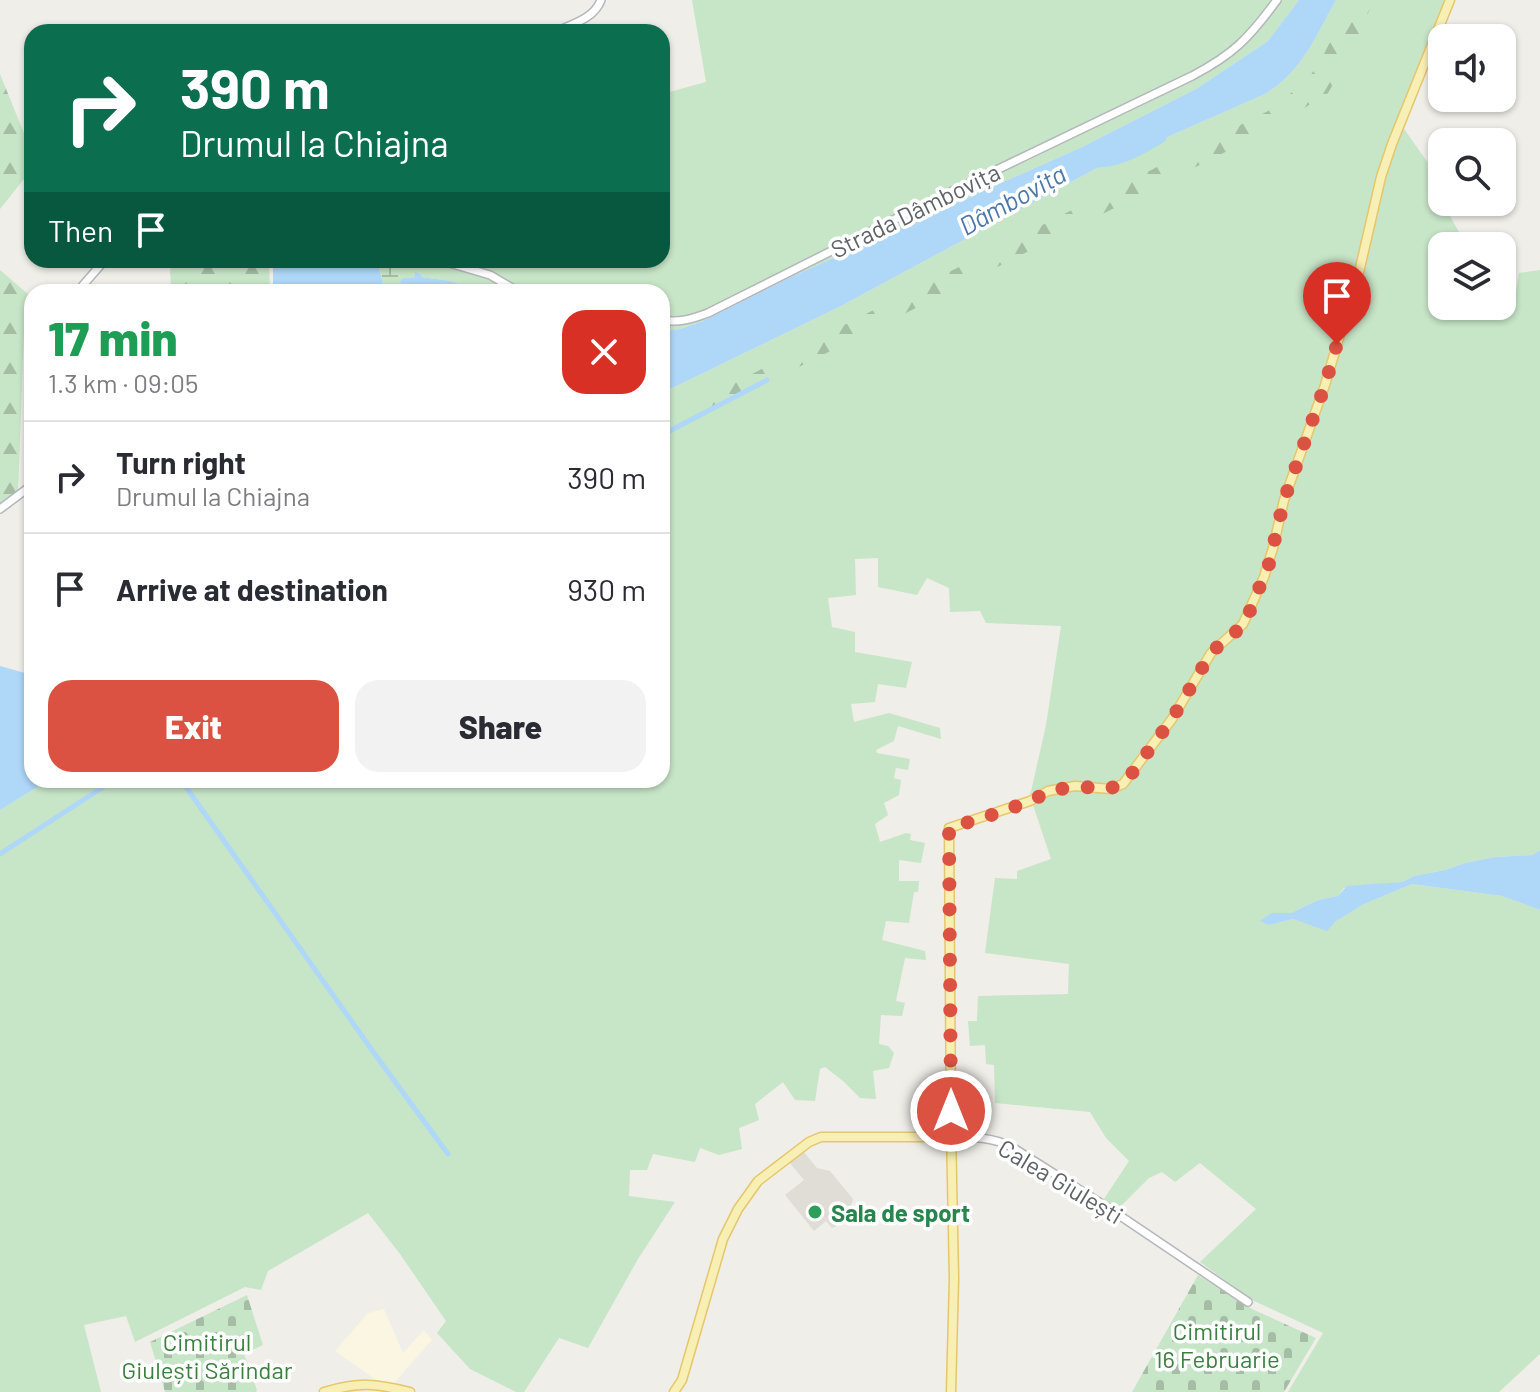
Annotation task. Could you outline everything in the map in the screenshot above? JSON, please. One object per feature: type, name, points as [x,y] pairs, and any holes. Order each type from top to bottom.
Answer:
[{"type":"main road","points":[[951,1392],[954,1279],[949,828],[1009,809],[1048,791],[1075,786],[1111,789],[1123,784],[1172,719],[1205,661],[1247,618],[1269,564],[1284,500],[1325,385],[1360,268],[1381,177],[1450,0]]},
{"type":"main road","name":"Calea Giulești","points":[[674,1392],[682,1380],[723,1239],[738,1209],[758,1181],[809,1142],[821,1137],[951,1137]]},
{"type":"main road","points":[[324,1392],[364,1384],[410,1392]]},
{"type":"street","points":[[572,24],[592,15],[601,0]]},
{"type":"street","name":"Strada Dâmbovița","points":[[670,321],[683,321],[708,313],[1200,72],[1246,39],[1277,0]]},
{"type":"street","points":[[84,284],[98,268]]},
{"type":"street","points":[[466,268],[490,275],[505,284]]},
{"type":"street","points":[[0,509],[24,491]]},
{"type":"street","name":"Calea Giulești","points":[[951,1137],[985,1137],[1012,1147],[1248,1302]]},
{"type":"shaded area","points":[[803,1151],[817,1168],[830,1171],[853,1199],[849,1213],[835,1227],[832,1228],[826,1221],[814,1231],[785,1195],[804,1180],[789,1162]]},
{"type":"shaded area","points":[[384,1309],[403,1353],[424,1330],[432,1340],[394,1383],[376,1380],[335,1351],[368,1313]]},
{"type":"green space","points":[[692,0],[1299,0],[1268,41],[1196,89],[1082,147],[680,329],[670,330],[670,284],[459,284],[421,277],[421,274],[395,268],[670,268],[670,92],[706,82]]},
{"type":"green space","points":[[1336,0],[1447,0],[1438,24],[1428,24],[1428,47],[1397,119],[1428,163],[1428,216],[1450,216],[1459,232],[1428,232],[1428,320],[1516,320],[1519,273],[1540,270],[1540,850],[1532,855],[1495,857],[1465,863],[1402,882],[1344,888],[1338,896],[1318,900],[1291,913],[1272,913],[1269,925],[1293,919],[1326,930],[1362,905],[1412,884],[1502,896],[1540,910],[1540,1354],[1499,1392],[1288,1392],[1323,1333],[1250,1299],[1200,1262],[1256,1209],[1200,1163],[1175,1182],[1162,1172],[1149,1178],[1118,1209],[1104,1199],[1129,1161],[1106,1138],[1090,1112],[995,1103],[994,1065],[986,1064],[985,1045],[970,1046],[968,1021],[977,1021],[978,996],[1068,994],[1069,964],[985,953],[995,878],[1017,879],[1017,871],[1051,859],[1030,796],[1046,725],[1061,626],[986,623],[980,611],[950,612],[949,588],[927,578],[917,595],[878,587],[878,558],[855,559],[856,595],[828,598],[832,627],[855,632],[855,652],[912,662],[906,688],[878,684],[875,702],[851,704],[854,722],[889,713],[940,728],[941,739],[898,726],[894,741],[876,750],[877,753],[910,759],[908,770],[896,768],[894,778],[901,780],[899,795],[884,803],[888,815],[875,824],[880,842],[906,833],[911,834],[910,840],[925,843],[921,863],[899,860],[899,881],[919,881],[909,923],[886,921],[882,940],[925,951],[926,960],[905,958],[896,1001],[905,1003],[902,1016],[881,1015],[879,1044],[888,1046],[894,1053],[889,1068],[873,1071],[876,1099],[860,1098],[825,1067],[820,1069],[815,1101],[795,1100],[783,1082],[755,1104],[759,1120],[739,1128],[742,1149],[719,1155],[700,1148],[695,1162],[653,1154],[647,1170],[630,1170],[629,1196],[675,1202],[638,1259],[588,1348],[559,1338],[524,1392],[516,1392],[470,1369],[437,1333],[446,1321],[368,1213],[268,1271],[261,1290],[245,1287],[135,1342],[126,1316],[84,1325],[101,1392],[0,1392],[0,810],[36,788],[670,788],[670,389],[841,306],[1097,168],[1265,94],[1298,64]]},
{"type":"green space","points":[[1351,0],[1374,0],[1328,93],[1271,129],[670,432],[670,418],[848,323],[1268,111],[1305,82],[1319,64]]},
{"type":"green space","points":[[0,74],[24,133],[24,179],[0,209]]},
{"type":"green space","points":[[170,268],[269,268],[270,284],[171,284]]},
{"type":"green space","points":[[379,268],[415,272],[414,279],[404,278],[401,284],[383,284]]},
{"type":"green space","points":[[0,270],[24,291],[24,331],[18,493],[0,507]]},
{"type":"green space","name":"Cimitirul 16 Februarie","points":[[1198,1275],[1252,1309],[1316,1338],[1284,1392],[1132,1392]]},
{"type":"green space","name":"Cimitirul Giulești Sărindar","points":[[247,1295],[263,1345],[244,1354],[256,1392],[165,1392],[150,1342]]},
{"type":"water","name":"Dâmbovița","points":[[1299,0],[1336,0],[1298,64],[1265,94],[1097,168],[841,306],[670,389],[670,330],[703,321],[791,277],[1082,147],[1196,89],[1268,41]]},
{"type":"water","points":[[273,268],[379,268],[383,284],[273,284]]},
{"type":"water","points":[[415,272],[421,277],[459,284],[400,284],[404,278],[414,278]]},
{"type":"water","points":[[0,666],[24,673],[24,788],[36,788],[0,810]]},
{"type":"water","points":[[1540,850],[1540,910],[1502,896],[1412,884],[1362,905],[1335,922],[1327,931],[1293,919],[1269,925],[1260,921],[1272,913],[1291,913],[1318,900],[1338,896],[1347,886],[1402,882],[1465,863],[1495,857],[1532,855]]},
{"type":"waterway","name":"Dâmbovița","points":[[1098,163],[1124,158],[1162,138]]},
{"type":"waterway","points":[[670,431],[767,380]]},
{"type":"waterway","points":[[0,854],[102,788]]},
{"type":"waterway","points":[[187,788],[448,1154]]},
{"type":"place","name":"Sala de sport","points":[[815,1212]]},
{"type":"route","points":[[951,1111],[949,828],[1014,807],[1048,791],[1075,786],[1117,788],[1130,776],[1172,719],[1205,661],[1247,618],[1269,564],[1284,500],[1337,344]]}]
